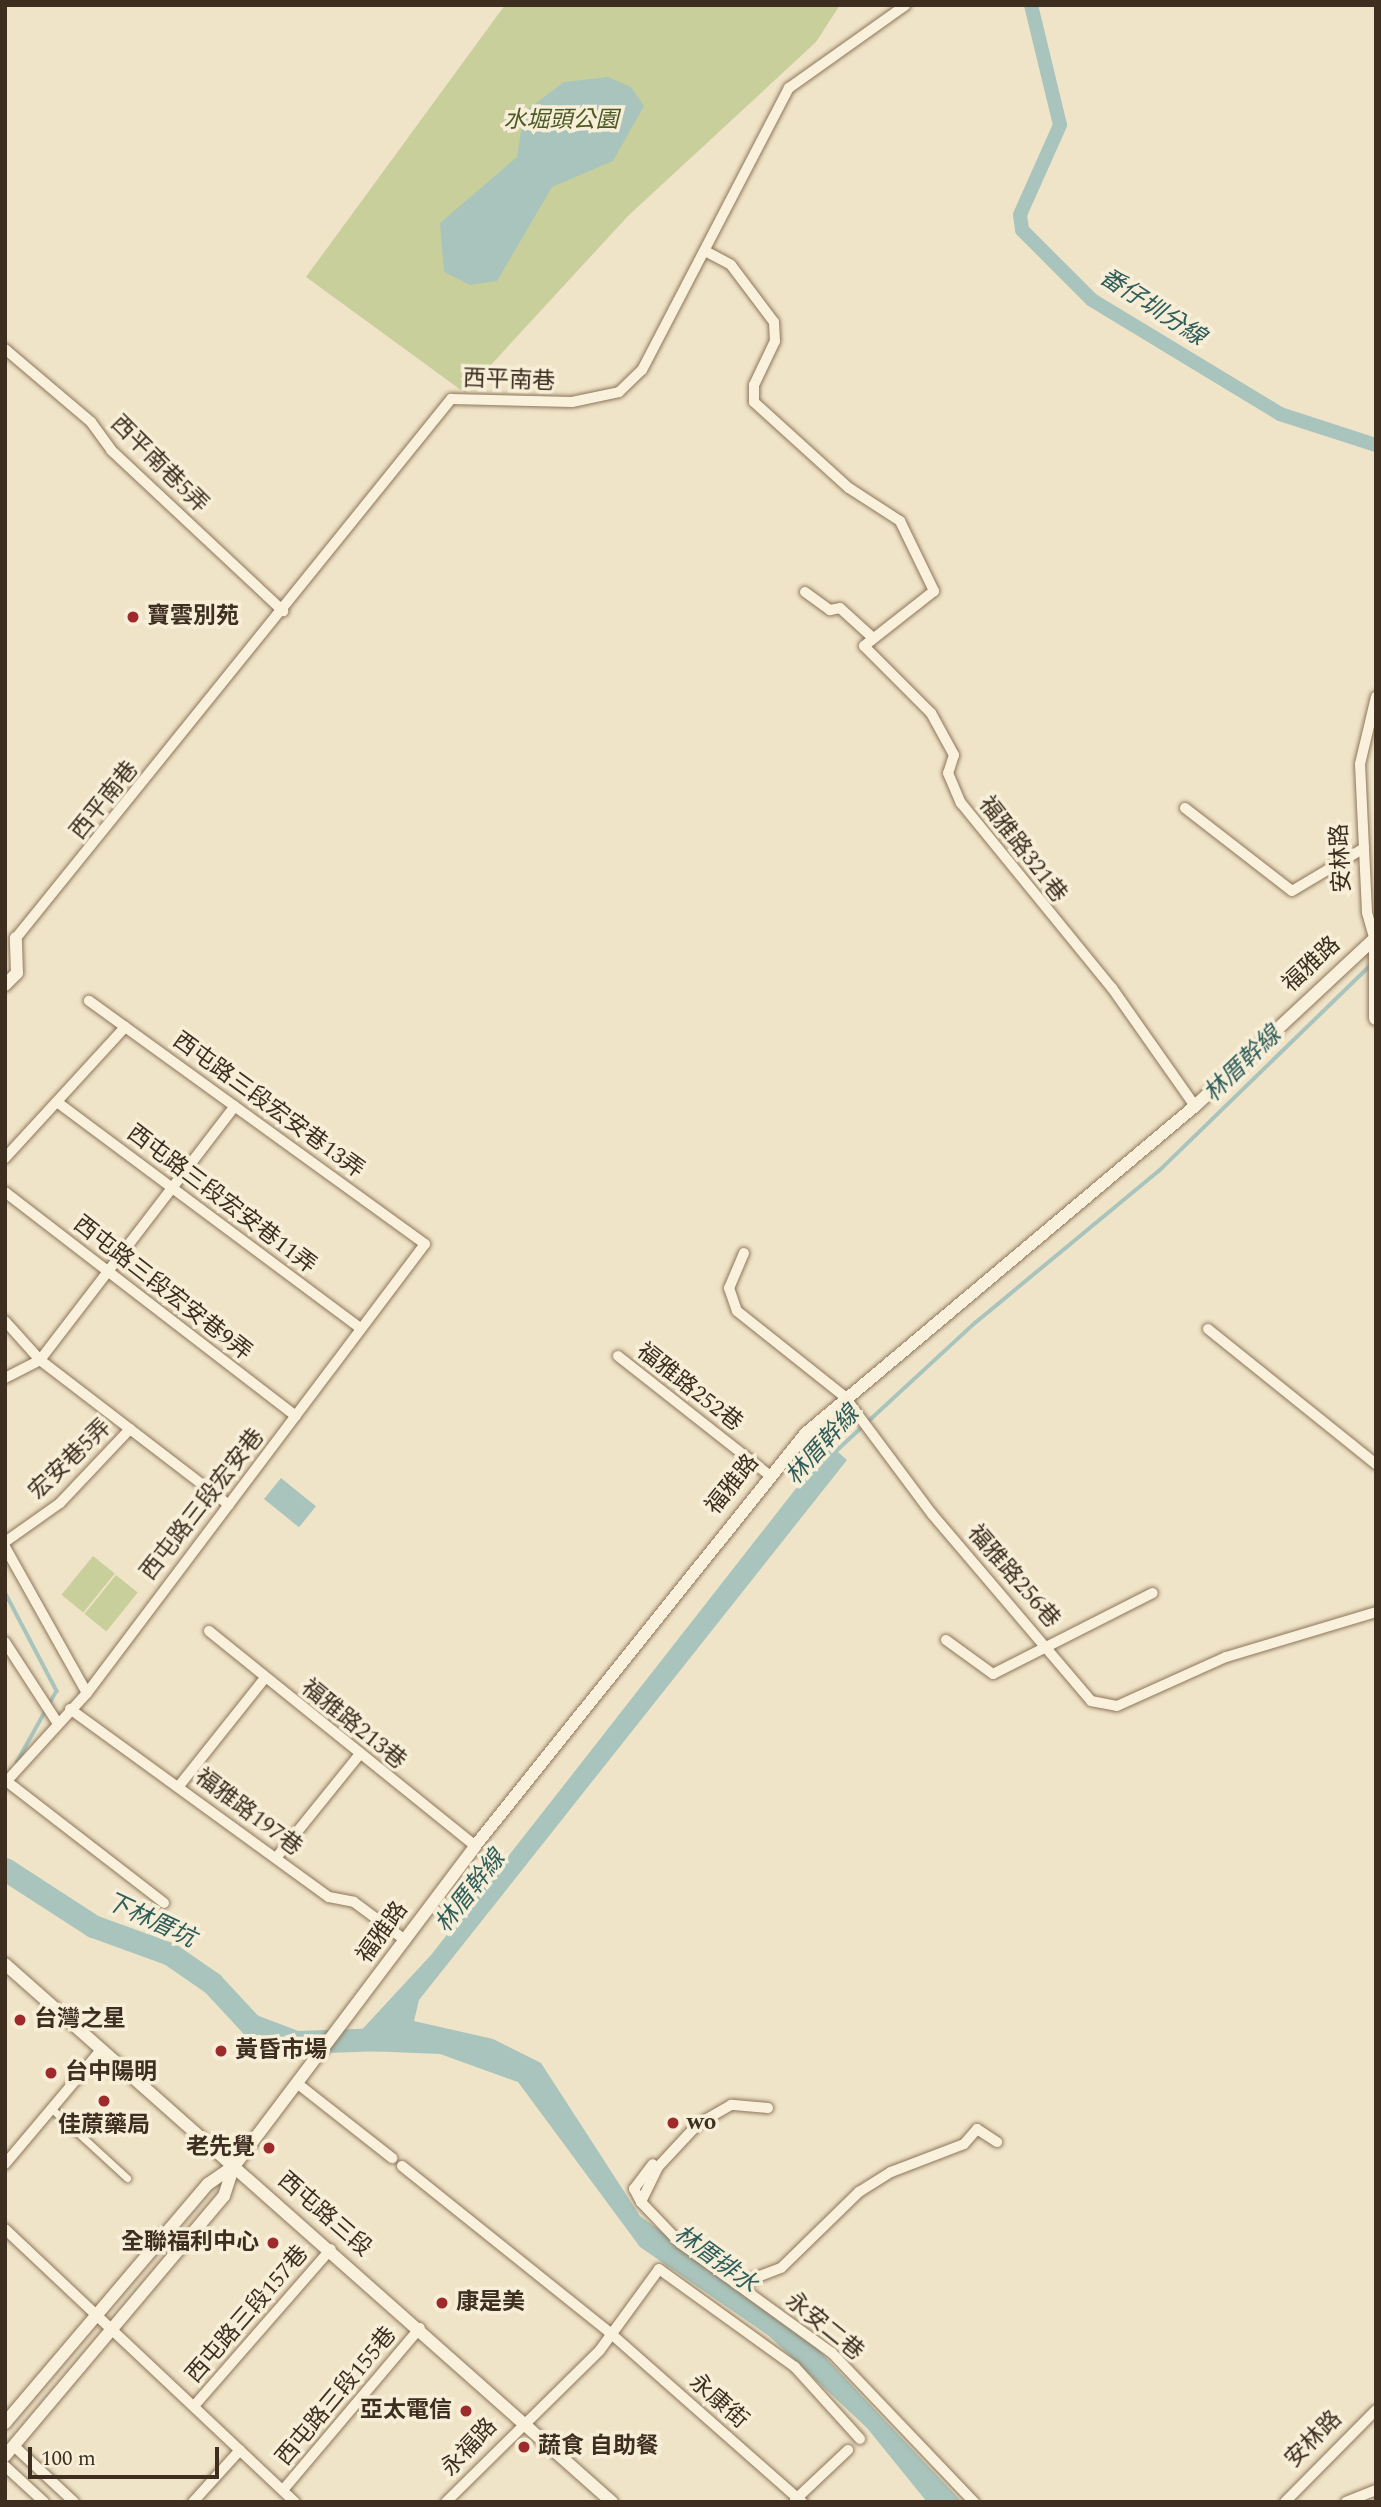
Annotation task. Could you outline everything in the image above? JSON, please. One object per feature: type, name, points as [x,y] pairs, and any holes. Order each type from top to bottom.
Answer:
[{"type":"main road","name":"安林路","points":[[1374,944],[1372,975],[1376,1018]]},
{"type":"street","name":"西平南巷","points":[[16,938],[283,611],[451,399],[572,402],[619,392],[642,370],[706,252],[789,88],[906,5]]},
{"type":"street","points":[[706,252],[731,265],[774,322],[775,341],[754,385],[754,402],[849,488],[900,521],[934,591],[873,638],[840,608],[830,610],[805,592]]},
{"type":"street","name":"西平南巷5弄","points":[[5,349],[91,422],[111,450],[283,611]]},
{"type":"street","name":"福雅路321巷","points":[[873,638],[864,646],[896,671],[944,732],[954,755],[948,772],[961,803],[1112,988],[1195,1105]]},
{"type":"street","name":"安林路","points":[[1374,944],[1364,848],[1361,746],[1376,697]]},
{"type":"street","points":[[1185,808],[1292,891],[1364,848]]},
{"type":"street","points":[[5,950],[16,938]]},
{"type":"street","points":[[5,985],[17,973],[16,938]]},
{"type":"street","name":"福雅路","points":[[5,2423],[208,2184],[235,2165],[345,2024],[475,1846],[769,1475],[844,1396],[1195,1105],[1374,944]]},
{"type":"street","name":"西屯路三段宏安巷13弄","points":[[89,1000],[425,1244]]},
{"type":"street","points":[[5,1158],[125,1027]]},
{"type":"street","name":"西屯路三段宏安巷11弄","points":[[57,1101],[361,1329]]},
{"type":"street","points":[[5,1378],[40,1360],[235,1107]]},
{"type":"street","name":"西屯路三段宏安巷9弄","points":[[5,1192],[296,1416]]},
{"type":"street","name":"西屯路三段宏安巷","points":[[6,1782],[57,1722],[87,1693],[425,1244]]},
{"type":"street","name":"福雅路256巷","points":[[744,1253],[729,1288],[737,1311],[844,1396],[1044,1643],[1104,1708],[1226,1657],[1376,1612]]},
{"type":"street","points":[[5,1321],[40,1360],[229,1505]]},
{"type":"street","points":[[1208,1329],[1376,1464]]},
{"type":"street","name":"福雅路252巷","points":[[618,1356],[769,1475]]},
{"type":"street","name":"宏安巷5弄","points":[[5,1545],[60,1503],[130,1429]]},
{"type":"street","points":[[5,1545],[87,1693]]},
{"type":"street","points":[[946,1640],[993,1674],[1044,1643],[1153,1593]]},
{"type":"street","name":"福雅路213巷","points":[[209,1631],[359,1755],[475,1846]]},
{"type":"street","points":[[5,1642],[57,1722]]},
{"type":"street","points":[[179,1786],[265,1678]]},
{"type":"street","name":"福雅路197巷","points":[[70,1709],[329,1897],[354,1902],[405,1940]]},
{"type":"street","points":[[276,1858],[359,1755]]},
{"type":"street","points":[[6,1782],[164,1903]]},
{"type":"street","name":"西屯路三段","points":[[5,1964],[331,2249],[612,2502]]},
{"type":"street","points":[[5,2164],[103,2049]]},
{"type":"street","points":[[298,2084],[392,2158]]},
{"type":"street","points":[[641,2202],[658,2167],[698,2124],[731,2105],[768,2108]]},
{"type":"street","points":[[52,2109],[127,2178]]},
{"type":"street","points":[[739,2284],[780,2268],[859,2192],[891,2172],[964,2144],[977,2129],[997,2142]]},
{"type":"street","points":[[641,2202],[637,2182],[685,2131]]},
{"type":"street","name":"福雅路","points":[[10,2451],[224,2196],[235,2165]]},
{"type":"street","name":"永康街","points":[[402,2166],[608,2331],[798,2500]]},
{"type":"street","name":"永安二巷","points":[[641,2202],[680,2242],[832,2353],[974,2502]]},
{"type":"street","points":[[5,2230],[295,2502]]},
{"type":"street","name":"西屯路三段157巷","points":[[194,2406],[331,2249]]},
{"type":"street","name":"永福路","points":[[446,2502],[522,2420],[600,2350],[608,2331],[659,2269],[795,2367],[860,2439]]},
{"type":"street","name":"西屯路三段155巷","points":[[283,2490],[420,2328]]},
{"type":"street","name":"安林路","points":[[1285,2502],[1376,2410]]},
{"type":"street","points":[[193,2502],[240,2450]]},
{"type":"street","points":[[798,2500],[848,2450]]},
{"type":"street","points":[[10,2451],[74,2502]]},
{"type":"street","points":[[5,2466],[44,2502]]},
{"type":"street","points":[[1346,2502],[1376,2490]]},
{"type":"green space","name":"水堀頭公園","points":[[505,5],[840,5],[816,42],[628,216],[465,393],[306,277]]},
{"type":"green space","points":[[93,1556],[115,1574],[83,1612],[62,1595]]},
{"type":"green space","points":[[116,1575],[138,1593],[106,1631],[85,1614]]},
{"type":"water","points":[[608,77],[631,87],[644,106],[613,161],[552,187],[497,281],[470,285],[444,272],[440,223],[517,157],[524,112],[564,82]]},
{"type":"water","points":[[830,1445],[847,1460],[419,2000],[414,2021],[493,2039],[541,2063],[640,2216],[811,2342],[962,2502],[927,2502],[867,2428],[769,2336],[640,2247],[518,2082],[440,2054],[343,2050],[431,1955]]},
{"type":"water","points":[[281,1478],[316,1506],[299,1527],[264,1499]]},
{"type":"waterway","name":"番仔圳分線","points":[[1031,5],[1060,125],[1020,215],[1022,230],[1092,300],[1280,414],[1376,445]]},
{"type":"waterway","name":"林厝幹線","points":[[834,1453],[975,1323],[1159,1171],[1372,964]]},
{"type":"waterway","name":"下林厝坑","points":[[5,1592],[57,1691],[17,1763]]},
{"type":"waterway","name":"下林厝坑","points":[[5,1869],[93,1926],[170,1954],[212,1983],[251,2025],[296,2042],[384,2039]]},
{"type":"place","name":"寶雲別苑","points":[[133,617]]},
{"type":"place","name":"台灣之星","points":[[20,2020]]},
{"type":"place","name":"黃昏市場","points":[[221,2051]]},
{"type":"place","name":"台中陽明","points":[[51,2073]]},
{"type":"place","name":"佳蒝藥局","points":[[104,2101]]},
{"type":"place","name":"wo","points":[[673,2123]]},
{"type":"place","name":"老先覺","points":[[269,2148]]},
{"type":"place","name":"全聯福利中心","points":[[273,2243]]},
{"type":"place","name":"康是美","points":[[442,2303]]},
{"type":"place","name":"亞太電信","points":[[466,2411]]},
{"type":"place","name":"蔬食 自助餐","points":[[524,2447]]},
{"type":"water label","name":"林厝排水","points":[[715,2260]]}]
